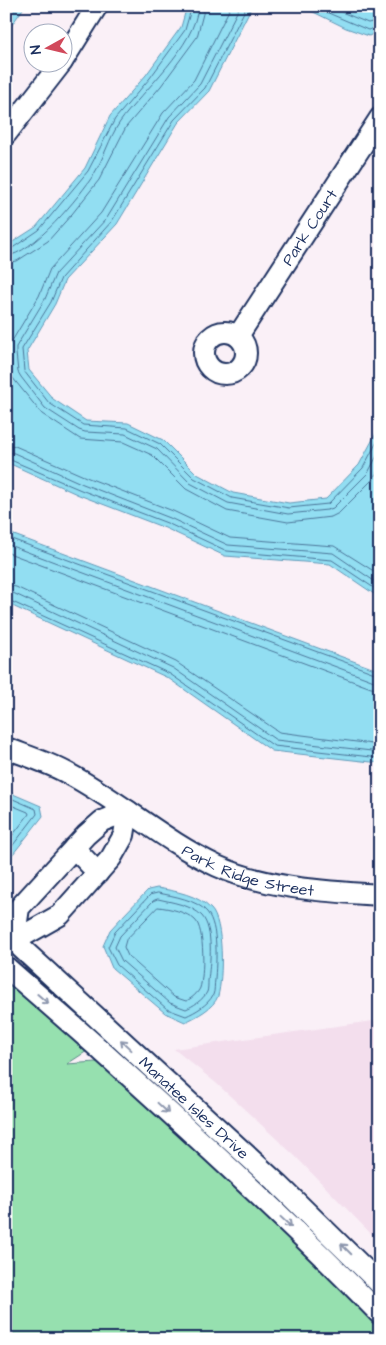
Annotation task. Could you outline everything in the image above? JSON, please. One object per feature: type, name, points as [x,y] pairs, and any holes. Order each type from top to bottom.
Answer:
[{"type":"street","points":[[72,46],[97,6]]},
{"type":"street","points":[[6,134],[54,72]]},
{"type":"street","name":"Park Court","points":[[238,336],[380,118]]},
{"type":"street","name":"Park Ridge Street","points":[[6,748],[68,773],[187,850],[218,866],[257,880],[285,886],[380,895]]},
{"type":"street","points":[[9,942],[19,908],[74,848],[102,821],[128,811]]},
{"type":"street","points":[[9,942],[60,914],[98,873],[111,858],[124,835],[128,811]]},
{"type":"street","points":[[74,848],[98,873]]},
{"type":"street","name":"Manatee Isles Drive","points":[[9,942],[265,1172],[335,1238],[380,1284]]},
{"type":"street","name":"Manatee Isles Drive","points":[[6,967],[105,1054],[319,1252],[380,1314]]},
{"type":"street","points":[[250,1189],[265,1172]]},
{"type":"shaded area","points":[[380,1020],[380,1243],[295,1156],[216,1083],[174,1049]]},
{"type":"green space","points":[[6,967],[87,1051],[67,1064],[110,1061],[380,1314],[380,1339],[6,1339],[6,1045],[9,1039],[6,1034]]},
{"type":"water","points":[[6,6],[25,6],[6,33]]},
{"type":"water","points":[[187,6],[252,6],[209,91],[178,123],[117,224],[65,280],[55,304],[27,351],[29,370],[53,399],[86,421],[128,423],[163,440],[197,474],[233,493],[289,503],[326,499],[359,465],[380,426],[380,598],[330,564],[225,556],[165,528],[79,495],[6,462],[6,249],[8,245],[36,227],[85,168],[110,116],[146,75],[181,27]]},
{"type":"water","points":[[301,6],[380,6],[380,26],[377,32],[369,36],[346,28]]},
{"type":"water","points":[[6,532],[380,671],[380,763],[272,751],[168,678],[6,603]]},
{"type":"water","points":[[6,791],[41,806],[43,816],[13,854],[6,857]]},
{"type":"water","points":[[157,888],[179,892],[200,900],[211,909],[218,926],[221,951],[221,977],[218,996],[209,1008],[185,1022],[165,1013],[112,968],[103,946],[110,930],[122,917],[148,890]]}]
